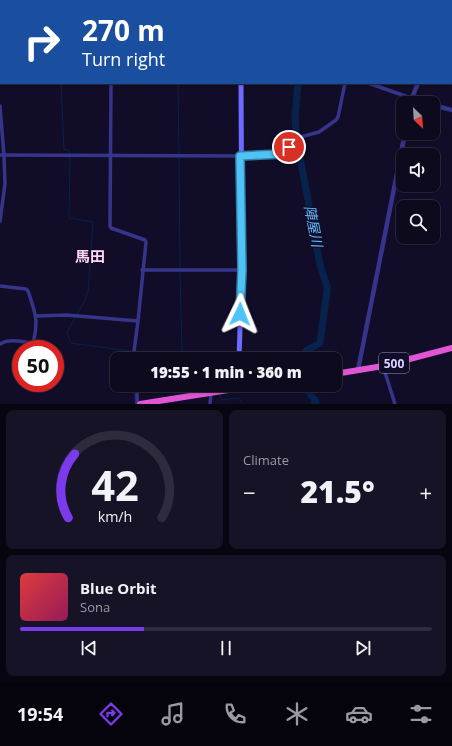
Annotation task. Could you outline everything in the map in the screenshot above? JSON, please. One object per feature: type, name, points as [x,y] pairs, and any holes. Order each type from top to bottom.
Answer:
[{"type":"highway","name":"500","points":[[342,373],[383,366],[452,348]]},
{"type":"highway","points":[[140,404],[216,392]]},
{"type":"main road","points":[[239,352],[242,270],[240,156],[241,84]]},
{"type":"street","points":[[111,84],[110,226],[111,228],[145,240],[146,242],[134,352]]},
{"type":"street","points":[[2,156],[240,156],[284,154],[288,150],[290,142],[293,139],[319,132],[336,120],[338,117],[345,84]]},
{"type":"street","points":[[370,84],[399,96]]},
{"type":"street","points":[[413,96],[418,84]]},
{"type":"street","points":[[0,106],[2,156],[5,184],[0,221]]},
{"type":"street","points":[[440,107],[452,110]]},
{"type":"street","points":[[358,370],[403,140]]},
{"type":"street","points":[[142,270],[242,270]]},
{"type":"street","points":[[0,286],[26,289],[37,316],[36,331],[33,343],[4,341],[0,344]]},
{"type":"street","points":[[37,316],[66,315],[138,321]]},
{"type":"street","points":[[383,366],[395,404]]},
{"type":"street","points":[[137,392],[137,404]]},
{"type":"street","points":[[210,404],[211,393]]},
{"type":"waterway","points":[[61,84],[64,150],[69,150],[70,159],[69,217],[93,222],[88,291],[77,314]]},
{"type":"waterway","points":[[178,84],[179,154]]},
{"type":"waterway","name":"陣屋川","points":[[298,84],[295,117],[296,135],[320,265],[327,286],[320,343],[306,352]]},
{"type":"waterway","points":[[179,157],[180,268]]},
{"type":"waterway","points":[[180,271],[182,352]]},
{"type":"waterway","points":[[75,317],[67,333],[71,343],[131,352]]},
{"type":"waterway","points":[[134,402],[135,392]]},
{"type":"waterway","name":"陣屋川","points":[[309,392],[316,402],[314,404]]},
{"type":"waterway","points":[[219,394],[222,400],[239,398],[243,404]]},
{"type":"district","name":"馬田","points":[[90,256]]},
{"type":"route","points":[[240,314],[242,270],[240,156],[284,154],[287,152],[289,147]]}]
